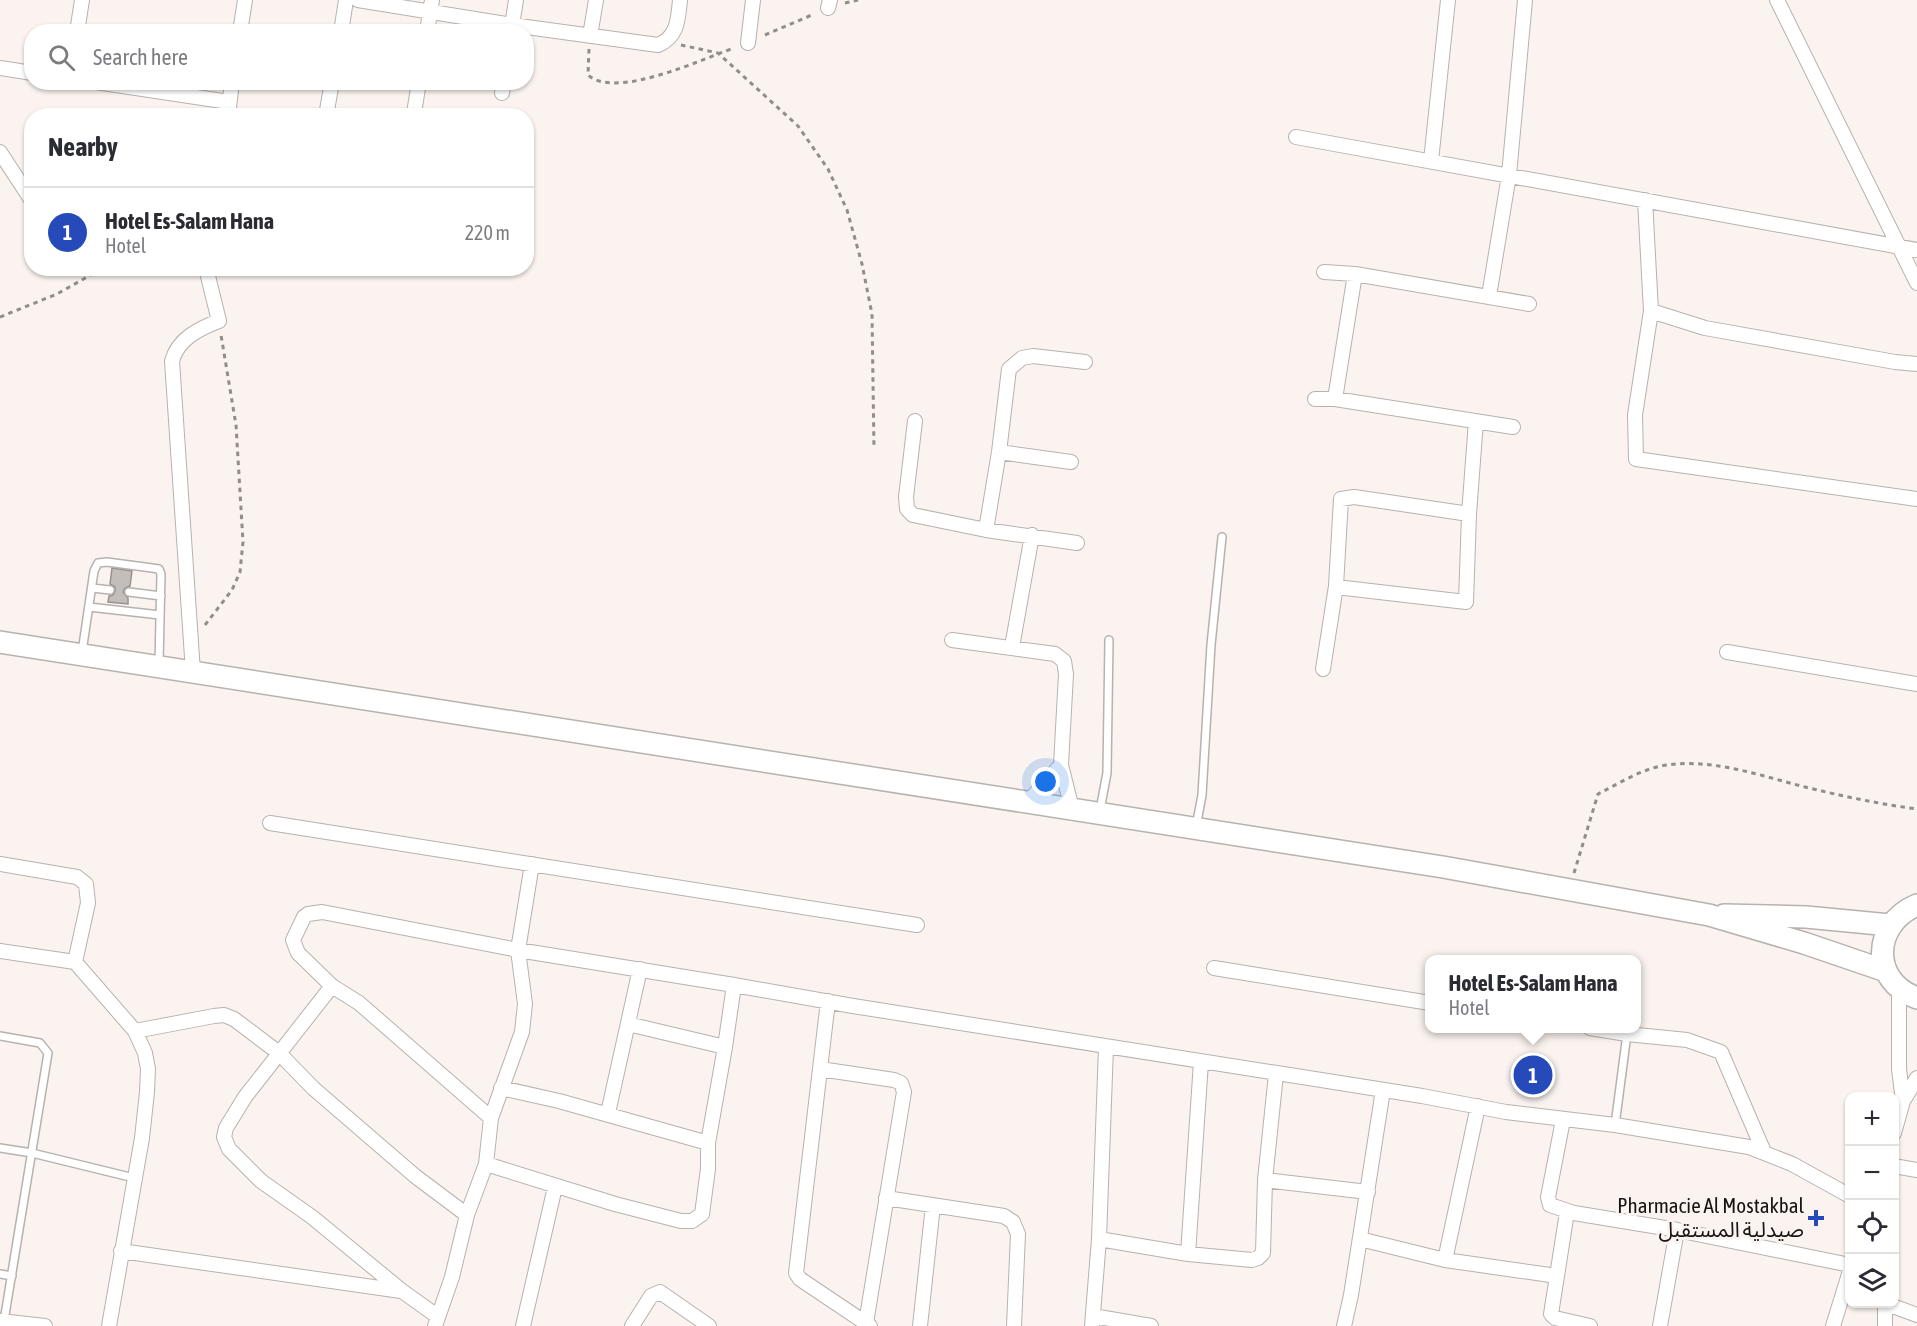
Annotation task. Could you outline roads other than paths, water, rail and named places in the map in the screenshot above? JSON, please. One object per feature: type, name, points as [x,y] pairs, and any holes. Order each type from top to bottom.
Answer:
[{"type":"main road","points":[[0,642],[1443,867],[1708,915],[1804,943],[1886,971],[1908,994]]},
{"type":"main road","points":[[1886,971],[1882,948],[1885,936],[1890,925],[1914,902]]},
{"type":"main road","points":[[1708,915],[1757,914],[1890,925]]},
{"type":"street","points":[[78,24],[82,0]]},
{"type":"street","points":[[241,24],[245,0]]},
{"type":"street","points":[[342,24],[346,0]]},
{"type":"street","points":[[358,0],[431,6],[497,24]]},
{"type":"street","points":[[513,24],[516,0]]},
{"type":"street","points":[[590,36],[596,0]]},
{"type":"street","points":[[534,30],[658,45],[668,41],[676,25],[680,0]]},
{"type":"street","points":[[748,43],[753,0]]},
{"type":"street","points":[[1431,161],[1448,0]]},
{"type":"street","points":[[1489,296],[1509,175],[1525,0]]},
{"type":"street","points":[[1777,0],[1917,283]]},
{"type":"street","points":[[428,24],[431,6]]},
{"type":"street","points":[[0,68],[24,72]]},
{"type":"street","points":[[135,90],[223,108]]},
{"type":"street","points":[[228,108],[231,90]]},
{"type":"street","points":[[327,108],[331,90]]},
{"type":"street","points":[[415,108],[418,90]]},
{"type":"street","points":[[1296,137],[1917,250]]},
{"type":"street","points":[[0,152],[24,189]]},
{"type":"street","points":[[1645,200],[1651,311],[1635,415],[1636,459],[1917,499]]},
{"type":"street","points":[[1324,272],[1355,274],[1529,304]]},
{"type":"street","points":[[1335,399],[1355,274]]},
{"type":"street","points":[[193,672],[172,361],[175,350],[184,340],[204,327],[219,321],[208,276]]},
{"type":"street","points":[[1651,311],[1705,328],[1917,364]]},
{"type":"street","points":[[986,530],[999,452],[1009,369],[1022,358],[1033,356],[1085,362]]},
{"type":"street","points":[[1315,399],[1335,399],[1513,427]]},
{"type":"street","points":[[915,421],[906,497],[907,509],[913,515],[986,530],[1077,543]]},
{"type":"street","points":[[1336,587],[1466,602],[1469,514],[1476,421]]},
{"type":"street","points":[[999,452],[1071,462]]},
{"type":"street","points":[[1323,669],[1336,587],[1341,499],[1354,497],[1469,514]]},
{"type":"street","points":[[1012,647],[1032,535]]},
{"type":"street","points":[[952,640],[1055,654],[1064,661],[1066,674],[1061,765],[1072,809]]},
{"type":"street","points":[[1727,652],[1917,684]]},
{"type":"street","points":[[1027,803],[1061,765]]},
{"type":"street","points":[[270,823],[917,925]]},
{"type":"street","points":[[0,864],[77,877],[86,884],[88,903],[75,962]]},
{"type":"street","points":[[332,986],[245,1097],[226,1128],[224,1137],[229,1149],[261,1181],[312,1217],[436,1321],[452,1277],[467,1215],[486,1164],[491,1118],[522,1032],[525,1004],[518,950],[532,864]]},
{"type":"street","points":[[491,1118],[358,1004],[332,986],[303,958],[294,947],[293,940],[304,917],[308,914],[322,912],[518,950],[1106,1047],[1478,1107],[1706,1139],[1764,1152],[1815,1175],[1845,1193]]},
{"type":"street","points":[[0,951],[75,962],[142,1042],[148,1069],[142,1138],[109,1326]]},
{"type":"street","points":[[1214,968],[1425,1002]]},
{"type":"street","points":[[608,1113],[640,969]]},
{"type":"street","points":[[486,1164],[625,1207],[681,1221],[692,1221],[702,1214],[708,1168],[708,1143],[734,985]]},
{"type":"street","points":[[1903,1101],[1899,1069],[1908,994]]},
{"type":"street","points":[[820,1069],[894,1080],[901,1083],[904,1092],[868,1325],[800,1279],[796,1273],[820,1069],[828,1001]]},
{"type":"street","points":[[135,1031],[224,1015],[234,1019],[279,1053],[313,1088],[415,1176],[467,1215]]},
{"type":"street","points":[[628,1024],[725,1047]]},
{"type":"street","points":[[1620,1033],[1688,1040],[1721,1052],[1764,1152]]},
{"type":"street","points":[[1106,1047],[1099,1239],[1092,1321],[1151,1326]]},
{"type":"street","points":[[1188,1254],[1201,1062]]},
{"type":"street","points":[[1099,1239],[1188,1254],[1252,1260],[1258,1258],[1263,1253],[1265,1180],[1276,1074]]},
{"type":"street","points":[[1899,1115],[1903,1101],[1917,1078]]},
{"type":"street","points":[[501,1088],[608,1113],[708,1143]]},
{"type":"street","points":[[1344,1326],[1368,1192],[1383,1090]]},
{"type":"street","points":[[1445,1260],[1478,1107]]},
{"type":"street","points":[[1563,1120],[1548,1197],[1550,1205],[1567,1212],[1677,1230],[1845,1264]]},
{"type":"street","points":[[1899,1167],[1917,1170]]},
{"type":"street","points":[[1265,1180],[1368,1192]]},
{"type":"street","points":[[523,1326],[555,1186]]},
{"type":"street","points":[[886,1198],[1004,1216],[1013,1222],[1018,1234],[1014,1326]]},
{"type":"street","points":[[920,1326],[933,1205]]},
{"type":"street","points":[[1567,1212],[1551,1314],[1555,1318],[1590,1326]]},
{"type":"street","points":[[1660,1326],[1677,1230]]},
{"type":"street","points":[[1360,1239],[1445,1260],[1557,1276]]},
{"type":"street","points":[[121,1251],[402,1291]]},
{"type":"street","points":[[632,1326],[651,1296],[660,1292],[709,1326]]},
{"type":"street","points":[[1833,1326],[1845,1294]]},
{"type":"street","points":[[1885,1326],[1886,1308]]},
{"type":"street","points":[[1897,1308],[1917,1315]]},
{"type":"street","points":[[2,1321],[45,1326]]},
{"type":"lane","points":[[1195,830],[1202,795],[1211,645],[1222,537]]},
{"type":"lane","points":[[81,655],[98,563],[107,562],[159,569],[159,666]]},
{"type":"lane","points":[[92,588],[110,590]]},
{"type":"lane","points":[[129,592],[160,596]]},
{"type":"lane","points":[[89,607],[160,615]]},
{"type":"lane","points":[[1100,813],[1107,773],[1110,639]]},
{"type":"lane","points":[[1615,1125],[1627,1034]]},
{"type":"lane","points":[[0,1036],[40,1043],[48,1053],[12,1276],[2,1321]]},
{"type":"lane","points":[[0,1148],[32,1153],[134,1178]]},
{"type":"lane","points":[[0,1274],[12,1276]]},
{"type":"place","name":"Hotel Es-Salam Hana","points":[[1533,1075]]},
{"type":"place","name":"Pharmacie Al Mostakbal صيدلية المستقبل","points":[[1816,1218]]}]
